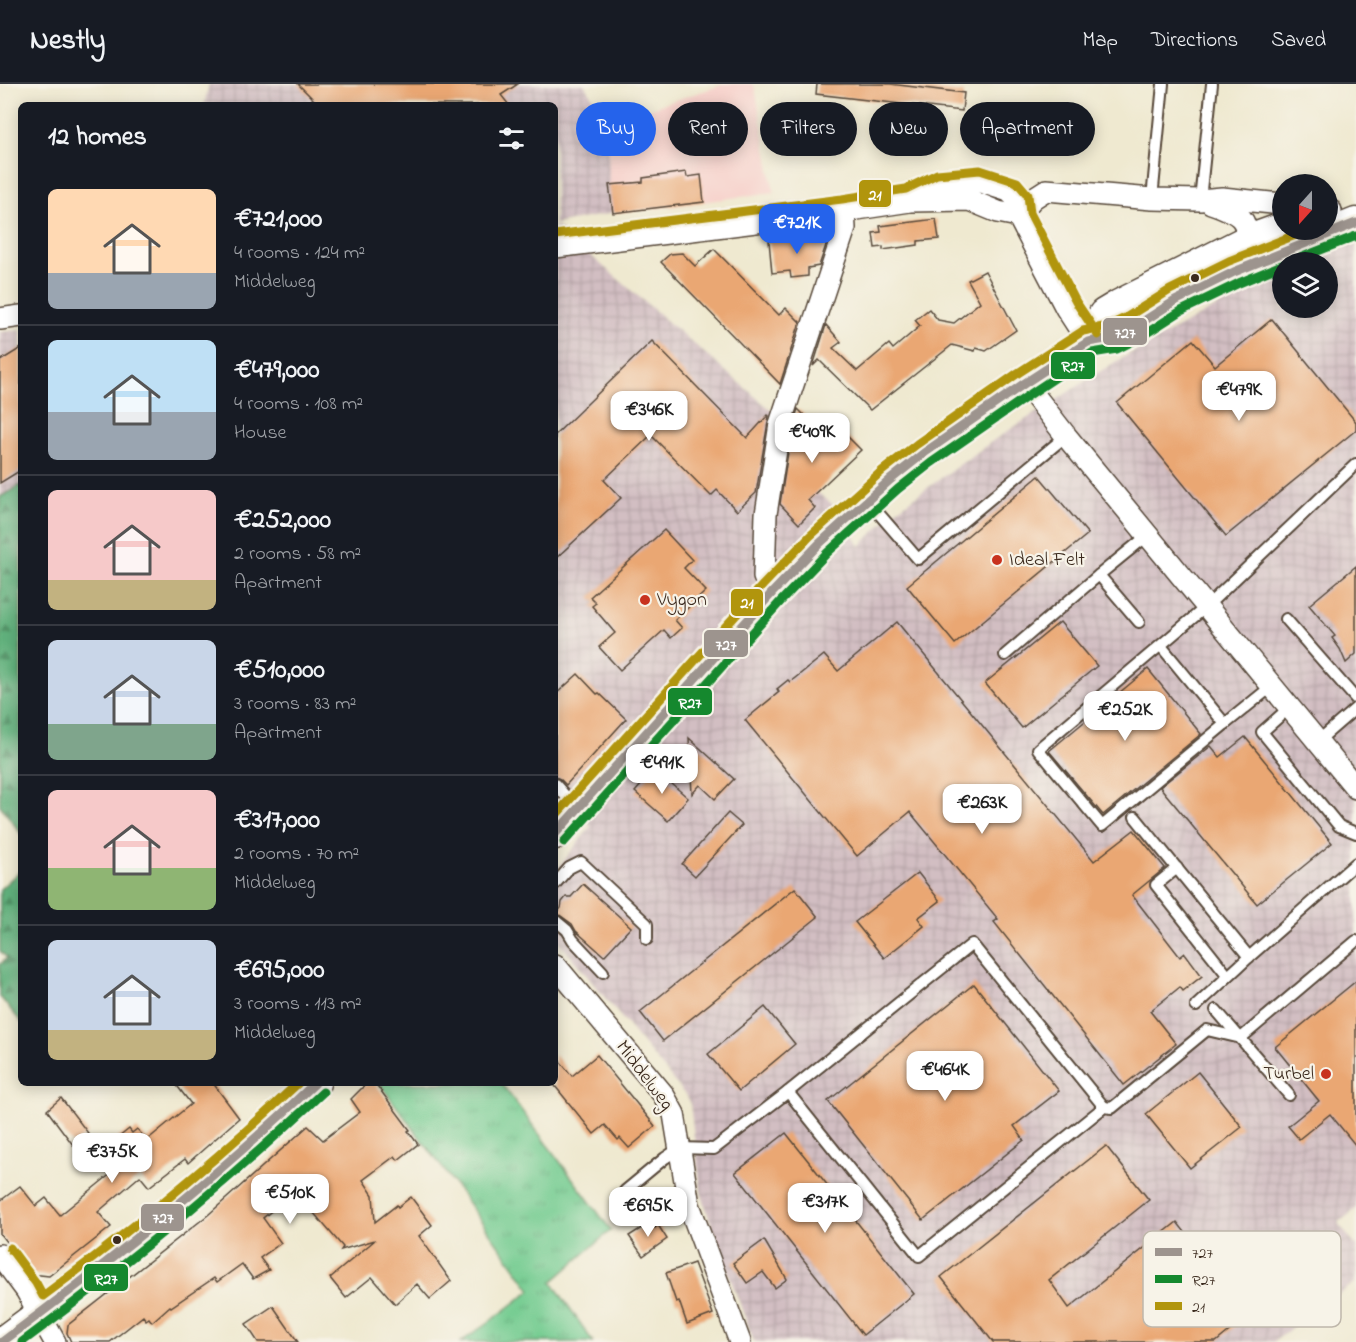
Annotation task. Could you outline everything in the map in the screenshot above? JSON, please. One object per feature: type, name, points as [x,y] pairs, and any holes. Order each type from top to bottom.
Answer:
[{"type":"main road","points":[[558,831],[819,544],[890,480],[924,453],[1088,342],[1112,338],[1133,328],[1175,301],[1234,272],[1340,212]]},
{"type":"main road","points":[[1088,342],[1104,314],[1111,309],[1246,242],[1272,232]]},
{"type":"main road","points":[[2,1342],[200,1189],[312,1086]]},
{"type":"street","points":[[558,247],[910,201],[940,186],[981,182],[1009,190],[1017,199],[1018,216],[1066,308],[1088,342]]},
{"type":"street","points":[[1018,216],[1032,199],[1046,190],[1152,199],[1222,198],[1272,203]]},
{"type":"street","points":[[1200,200],[1233,210],[1245,225],[1246,242],[1234,272]]},
{"type":"street","points":[[772,593],[764,576],[766,514],[780,424],[845,228],[844,211]]},
{"type":"street","points":[[0,319],[18,316]]},
{"type":"street","points":[[1025,383],[1272,686],[1350,777]]},
{"type":"street","name":"Middelweg","points":[[558,969],[667,1100],[674,1114],[689,1205],[740,1342]]},
{"type":"street","points":[[0,1255],[26,1290],[55,1342]]},
{"type":"lane","points":[[1152,199],[1163,84]]},
{"type":"lane","points":[[1200,200],[1212,84]]},
{"type":"lane","points":[[868,501],[918,559],[1066,436]]},
{"type":"lane","points":[[1272,686],[1102,826],[1038,749],[1207,606],[1356,464]]},
{"type":"lane","points":[[1005,655],[1148,535]]},
{"type":"lane","points":[[1099,575],[1139,622]]},
{"type":"lane","points":[[1286,619],[1356,699]]},
{"type":"lane","points":[[1161,646],[1225,724]]},
{"type":"lane","points":[[1290,707],[1262,732],[1340,826],[1356,833]]},
{"type":"lane","points":[[1318,741],[1356,708]]},
{"type":"lane","points":[[558,787],[577,809]]},
{"type":"lane","points":[[1135,817],[1249,957]]},
{"type":"lane","points":[[558,881],[569,868],[581,862],[647,924],[647,939]]},
{"type":"lane","points":[[1196,1006],[1356,863]]},
{"type":"lane","points":[[1177,868],[1156,885],[1228,976]]},
{"type":"lane","points":[[558,922],[603,972]]},
{"type":"lane","points":[[1241,1038],[1356,941]]},
{"type":"lane","points":[[625,1191],[664,1158],[680,1148],[714,1149],[972,944],[1104,1107],[1112,1108],[1207,1030],[1241,1038]]},
{"type":"lane","points":[[1216,1010],[1289,1095]]},
{"type":"lane","points":[[788,1092],[919,1256],[1104,1107]]},
{"type":"shaded area","points":[[209,84],[584,84],[595,102],[576,102],[576,156],[609,156],[609,185],[613,213],[558,223],[558,102],[205,102]]},
{"type":"shaded area","points":[[725,84],[752,84],[755,88],[760,115],[760,156],[767,156],[774,192],[613,213],[609,185],[609,156],[656,156],[656,106],[668,103],[668,156],[748,156],[748,102],[670,102]]},
{"type":"shaded area","points":[[558,228],[778,416],[779,464],[831,503],[860,546],[894,512],[994,440],[1115,362],[1272,276],[1272,318],[1338,318],[1338,252],[1327,252],[1356,240],[1356,1209],[1338,1223],[1356,1246],[1356,1282],[1341,1293],[1341,1231],[1143,1231],[1143,1327],[1294,1327],[1273,1342],[754,1342],[701,1192],[690,1104],[686,1096],[558,941],[558,868],[591,826],[558,788]]},
{"type":"shaded area","points":[[18,330],[18,487],[0,497],[0,332]]},
{"type":"green space","points":[[18,487],[18,830],[0,805],[0,497]]},
{"type":"green space","points":[[18,873],[18,1018],[0,997],[0,964],[7,958],[0,951],[0,889]]},
{"type":"green space","points":[[381,1086],[503,1086],[611,1230],[552,1282],[593,1342],[461,1342],[531,1290]]},
{"type":"building","points":[[298,84],[518,84],[501,95],[507,102],[316,102]]},
{"type":"building","points":[[817,84],[890,84],[964,93],[963,102],[960,102],[960,111],[948,109],[948,102],[885,102],[816,94]]},
{"type":"building","points":[[686,172],[687,177],[701,175],[704,202],[613,213],[609,185],[643,182],[643,178]]},
{"type":"building","points":[[936,219],[939,239],[918,241],[918,245],[883,250],[883,247],[875,248],[873,233],[881,232],[880,226]]},
{"type":"building","points":[[824,234],[826,245],[819,266],[808,268],[808,276],[791,278],[790,271],[772,273],[769,241]]},
{"type":"building","points":[[714,249],[779,315],[786,308],[800,322],[780,384],[661,262],[670,254],[682,253],[695,266]]},
{"type":"building","points":[[985,271],[1016,330],[986,351],[976,348],[975,351],[952,345],[870,410],[819,360],[813,366],[826,325],[841,342],[833,348],[857,371],[889,344],[893,349],[920,326],[915,320],[929,309],[938,320],[954,323],[980,302],[968,280]]},
{"type":"building","points":[[1272,319],[1356,422],[1356,430],[1226,536],[1117,403],[1193,340],[1215,366]]},
{"type":"building","points":[[652,341],[747,438],[769,416],[756,493],[737,511],[717,490],[711,496],[651,435],[604,480],[621,498],[558,556],[558,432]]},
{"type":"building","points":[[18,350],[18,472],[0,483],[0,361]]},
{"type":"building","points":[[798,409],[825,436],[836,425],[861,450],[808,500],[815,508],[799,524],[780,504],[792,427]]},
{"type":"building","name":"Ideal Felt","points":[[1039,476],[1088,534],[955,644],[907,586]]},
{"type":"building","name":"Vygon","points":[[664,530],[692,560],[684,568],[706,591],[675,620],[682,628],[671,638],[664,630],[620,670],[599,647],[615,633],[592,606],[596,603],[590,597]]},
{"type":"building","points":[[1356,566],[1356,654],[1346,663],[1332,638],[1335,636],[1309,605]]},
{"type":"building","points":[[897,622],[1094,861],[1134,830],[1165,868],[1132,895],[1180,957],[1185,953],[1202,976],[1183,991],[1180,987],[1150,1011],[1176,1044],[1124,1085],[994,922],[998,919],[910,812],[857,856],[745,720],[779,692],[777,689],[788,680],[790,682],[824,655],[838,671]]},
{"type":"building","points":[[1060,622],[1097,666],[1022,728],[985,683]]},
{"type":"building","points":[[1148,669],[1201,734],[1103,815],[1049,751]]},
{"type":"building","points":[[578,674],[626,719],[566,785],[558,778],[558,692]]},
{"type":"building","points":[[1245,737],[1332,843],[1257,904],[1160,787],[1211,746],[1220,757]]},
{"type":"building","points":[[689,738],[734,779],[715,799],[700,785],[692,794]]},
{"type":"building","points":[[655,769],[688,798],[668,821],[635,792]]},
{"type":"building","points":[[728,813],[742,825],[695,876],[682,864]]},
{"type":"building","points":[[918,873],[940,901],[918,918],[924,926],[884,958],[855,922]]},
{"type":"building","points":[[583,884],[631,927],[604,956],[576,931],[572,924],[558,914],[562,902],[566,897],[571,897]]},
{"type":"building","points":[[795,888],[818,917],[663,1041],[640,1012]]},
{"type":"building","name":"Turbel","points":[[1356,981],[1356,1146],[1330,1114],[1299,1139],[1288,1126],[1319,1101],[1275,1047]]},
{"type":"building","points":[[974,984],[1059,1091],[1014,1126],[1024,1140],[923,1220],[828,1101]]},
{"type":"building","points":[[765,1007],[795,1044],[739,1091],[708,1054]]},
{"type":"building","points":[[597,1055],[655,1126],[629,1148],[620,1138],[618,1140],[605,1125],[594,1134],[555,1086],[558,1086],[558,1059],[572,1076]]},
{"type":"building","points":[[1198,1072],[1242,1127],[1190,1168],[1146,1114]]},
{"type":"building","points":[[177,1086],[215,1086],[239,1118],[188,1163],[185,1159],[149,1187],[140,1176],[98,1212],[111,1227],[49,1276],[31,1274],[0,1234],[0,1201],[20,1186],[36,1206],[46,1198],[60,1215],[128,1160],[113,1142],[129,1129],[132,1133],[137,1129],[147,1140],[191,1104]]},
{"type":"building","points":[[364,1086],[377,1086],[418,1144],[398,1160],[395,1156],[363,1180],[373,1195],[375,1222],[411,1197],[432,1225],[419,1236],[451,1281],[430,1299],[417,1284],[395,1304],[372,1277],[346,1298],[330,1278],[375,1240],[341,1250],[343,1247],[301,1198],[280,1204],[263,1218],[281,1243],[260,1258],[269,1270],[253,1279],[242,1264],[217,1282],[214,1278],[170,1306],[152,1322],[143,1316],[110,1342],[71,1342],[67,1333],[68,1325],[208,1215],[308,1126],[323,1140],[360,1112],[351,1099]]},
{"type":"building","points":[[61,1098],[88,1133],[73,1145],[47,1110]]},
{"type":"building","points":[[786,1133],[914,1294],[863,1335],[735,1173]]},
{"type":"building","points":[[1106,1146],[1149,1200],[1049,1280],[1069,1308],[1143,1249],[1143,1327],[1234,1327],[1216,1342],[993,1342],[941,1277]]},
{"type":"building","points":[[651,1222],[655,1228],[658,1225],[667,1239],[643,1256],[629,1236]]},
{"type":"building","points":[[1177,1222],[1184,1231],[1166,1231]]},
{"type":"building","points":[[764,1240],[787,1279],[775,1288],[763,1272],[747,1283],[733,1263]]},
{"type":"building","points":[[694,1263],[713,1314],[687,1324],[666,1273]]},
{"type":"building","points":[[273,1306],[298,1342],[258,1342],[246,1324]]},
{"type":"transit line","name":"21","points":[[558,235],[842,199],[906,189],[937,174],[980,170],[1017,182],[1028,195],[1030,213],[1076,302],[1098,335]]},
{"type":"transit line","name":"727","points":[[558,831],[819,544],[890,480],[924,453],[1088,342],[1112,338],[1133,328],[1175,301],[1234,272],[1356,223]]},
{"type":"transit line","name":"R27","points":[[1315,252],[1356,236]]},
{"type":"transit line","name":"21","points":[[558,813],[763,585],[810,536],[882,471],[1018,373],[1083,331],[1108,326],[1170,290],[1229,261],[1283,240]]},
{"type":"transit line","name":"R27","points":[[564,842],[781,601],[827,553],[898,489],[931,463],[1092,353],[1117,349],[1181,311],[1272,269]]},
{"type":"transit line","name":"21","points":[[10,1248],[43,1296],[174,1194],[295,1086]]},
{"type":"transit line","name":"727","points":[[2,1342],[163,1217],[240,1152],[312,1086]]},
{"type":"transit line","name":"R27","points":[[22,1342],[176,1222],[323,1092]]},
{"type":"place","name":"Ideal Felt","points":[[997,560]]},
{"type":"place","name":"Vygon","points":[[645,600]]},
{"type":"place","name":"Turbel","points":[[1326,1074]]}]
